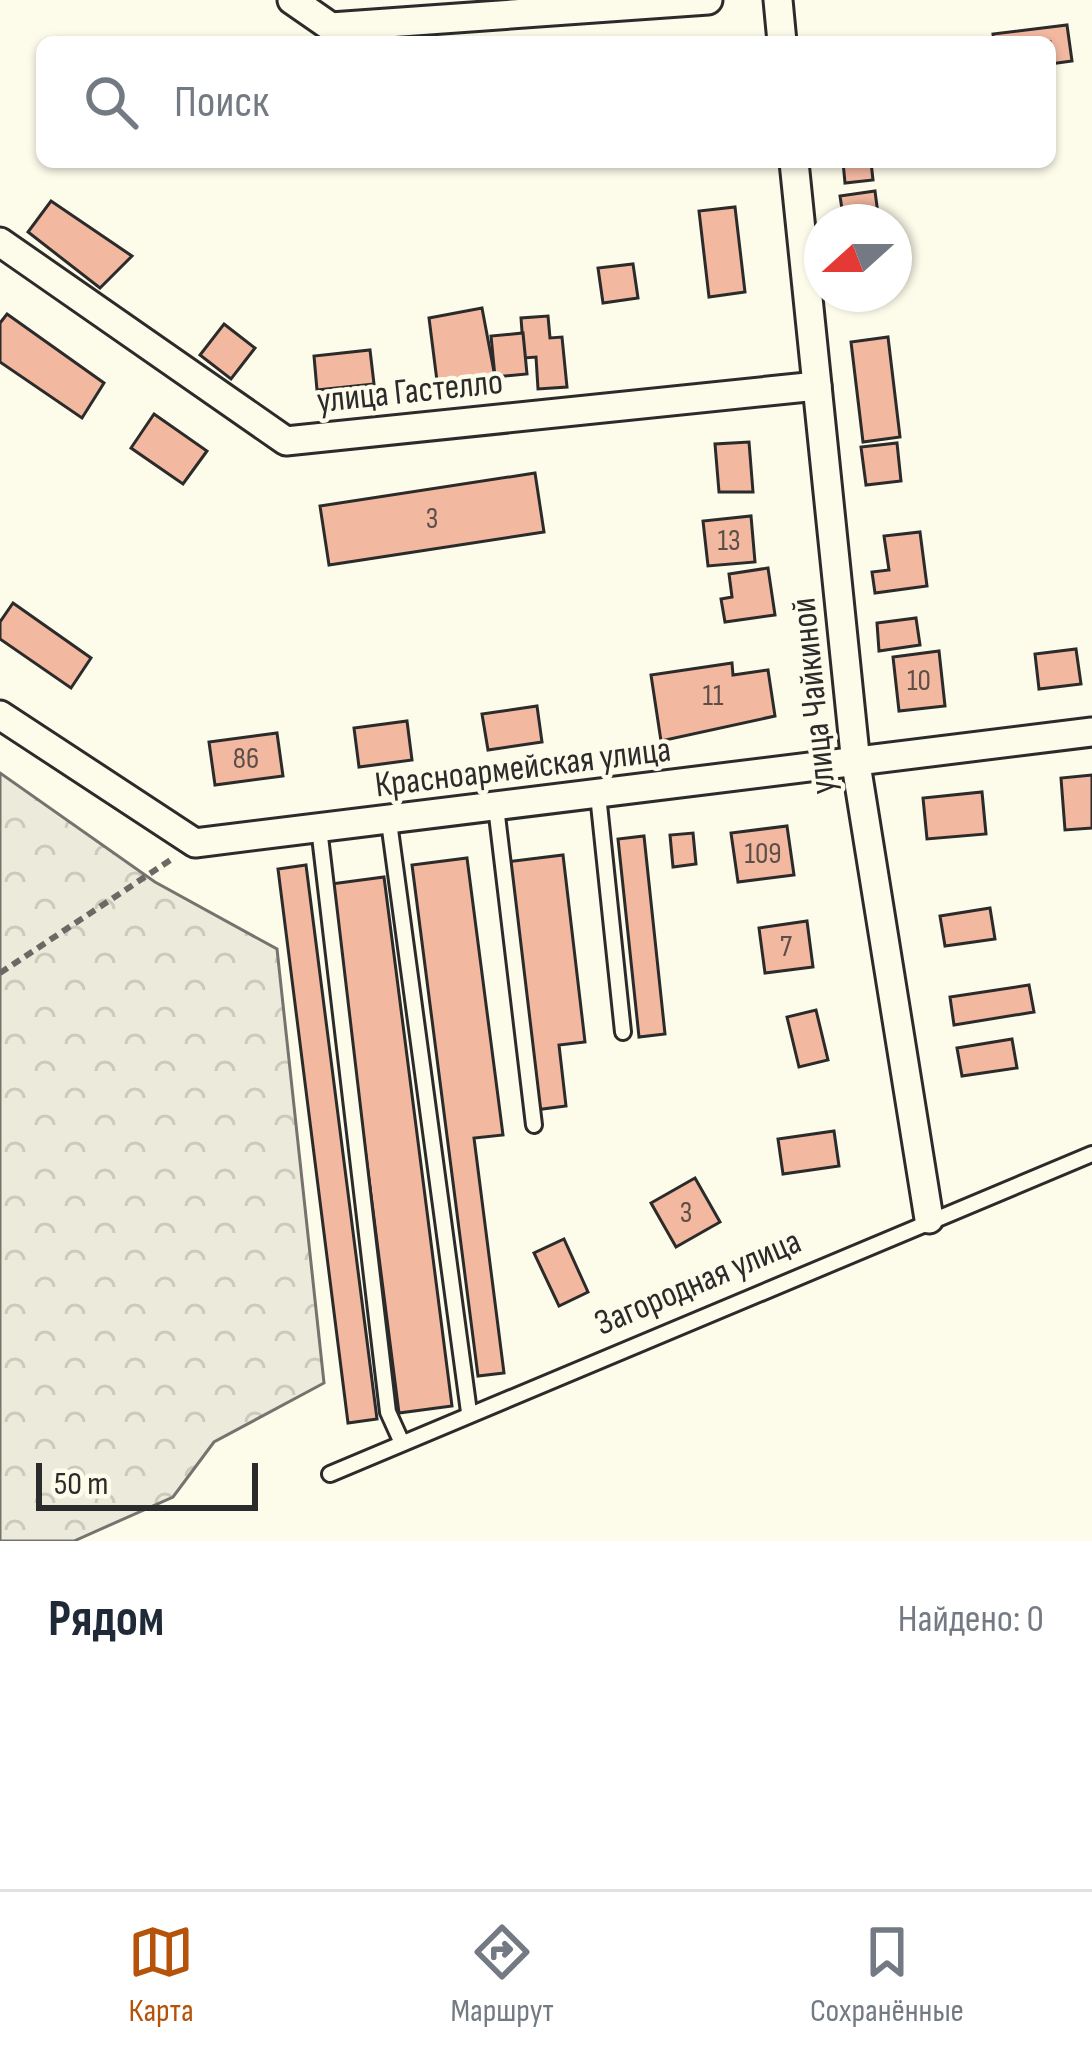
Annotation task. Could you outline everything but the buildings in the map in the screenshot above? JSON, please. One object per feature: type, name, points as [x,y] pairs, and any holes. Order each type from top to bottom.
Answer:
[{"type":"street","points":[[292,0],[331,27],[709,0]]},
{"type":"street","points":[[778,0],[781,36]]},
{"type":"street","name":"улица Чайкиной","points":[[795,168],[856,764],[929,1219]]},
{"type":"street","name":"улица Гастелло","points":[[0,242],[286,441],[817,386]]},
{"type":"street","points":[[0,715],[195,843]]},
{"type":"street","name":"Красноармейская улица","points":[[195,843],[1092,732]]},
{"type":"lane","points":[[598,795],[623,1032]]},
{"type":"lane","points":[[496,807],[534,1125]]},
{"type":"lane","points":[[389,822],[469,1412]]},
{"type":"lane","points":[[319,829],[388,1412],[403,1443]]},
{"type":"lane","name":"Загородная улица","points":[[330,1474],[1092,1154]]},
{"type":"path","points":[[0,973],[195,843]]},
{"type":"green space","points":[[0,773],[155,882],[277,949],[324,1383],[214,1442],[173,1497],[74,1541],[0,1541]]}]
